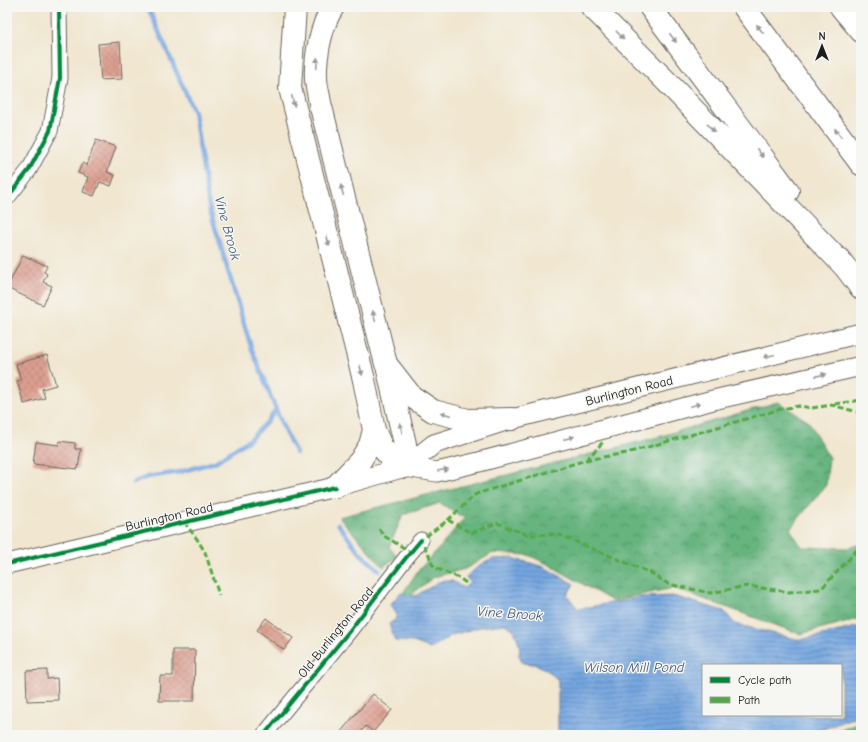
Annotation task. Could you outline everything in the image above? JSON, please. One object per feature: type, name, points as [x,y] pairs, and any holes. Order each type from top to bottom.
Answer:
[{"type":"highway","points":[[295,7],[290,88],[364,380],[374,430],[381,446],[389,456],[405,467]]},
{"type":"highway","points":[[333,7],[328,15],[317,51],[316,78],[320,103],[405,444],[405,467]]},
{"type":"highway","points":[[592,7],[667,82],[848,270]]},
{"type":"highway","points":[[650,7],[861,288]]},
{"type":"highway","points":[[744,7],[861,164]]},
{"type":"highway","points":[[841,7],[861,31]]},
{"type":"highway","points":[[856,7],[861,10]]},
{"type":"highway","points":[[386,364],[412,396],[433,411],[468,420],[512,419]]},
{"type":"highway","points":[[335,487],[360,461],[370,445],[374,430]]},
{"type":"main road","name":"Burlington Road","points":[[7,564],[335,487],[405,467],[434,444],[512,419],[861,333]]},
{"type":"main road","name":"Burlington Road","points":[[405,467],[437,472],[712,400],[861,366]]},
{"type":"street","points":[[7,198],[29,170],[50,131],[60,78],[59,7]]},
{"type":"street","name":"Old Burlington Road","points":[[264,735],[351,629],[421,540]]},
{"type":"green space","points":[[778,402],[809,422],[829,458],[826,485],[790,529],[802,547],[847,548],[861,544],[861,618],[800,634],[673,588],[612,601],[548,564],[528,555],[493,553],[465,569],[434,577],[408,597],[403,593],[417,572],[464,518],[440,503],[403,515],[389,547],[398,556],[383,567],[339,517],[658,437]]},
{"type":"green space","points":[[861,720],[861,735],[830,735],[853,725]]},
{"type":"water","name":"Wilson Mill Pond","points":[[513,558],[544,567],[574,584],[567,595],[578,609],[642,597],[673,596],[724,611],[735,624],[800,640],[861,626],[861,713],[809,735],[558,735],[558,680],[542,667],[534,664],[523,663],[519,655],[520,646],[514,630],[506,624],[480,627],[452,635],[430,649],[414,642],[395,641],[389,624],[396,619],[396,613],[390,605],[400,593],[415,596],[443,580],[452,581],[464,588],[470,582],[466,577],[480,565],[493,559]]},
{"type":"building","points":[[120,42],[122,79],[101,80],[98,44]]},
{"type":"building","points":[[96,140],[116,147],[107,172],[115,175],[111,186],[100,182],[94,196],[83,192],[88,177],[78,173],[82,163],[88,166],[87,165]]},
{"type":"building","points":[[23,255],[47,266],[44,272],[47,274],[43,282],[52,286],[43,305],[7,288]]},
{"type":"building","points":[[47,355],[56,385],[42,389],[45,398],[24,404],[17,381],[21,380],[16,364]]},
{"type":"building","points":[[59,441],[75,443],[75,449],[81,449],[78,469],[33,464],[36,442],[59,445]]},
{"type":"building","points":[[266,618],[293,638],[284,650],[257,630]]},
{"type":"building","points":[[173,650],[195,650],[194,701],[159,701],[160,676],[173,676]]},
{"type":"building","points":[[47,670],[47,679],[57,678],[58,700],[27,701],[26,671]]},
{"type":"building","points":[[373,694],[392,710],[373,732],[366,726],[358,735],[338,735]]},
{"type":"waterway","name":"Vine Brook","points":[[148,7],[194,112],[209,207],[251,347],[285,432],[296,453]]},
{"type":"waterway","points":[[133,483],[147,477],[180,472],[215,462],[249,440],[267,422],[276,410]]},
{"type":"waterway","name":"Vine Brook","points":[[338,524],[360,553],[379,570]]},
{"type":"marked path","points":[[835,404],[861,400]]},
{"type":"marked path","points":[[466,583],[459,578],[436,568],[432,564],[421,540],[448,520],[476,494],[586,460],[627,453],[781,409],[799,406],[812,408],[832,405],[861,413]]},
{"type":"marked path","points":[[586,460],[604,441]]},
{"type":"marked path","points":[[448,520],[471,533],[497,523],[528,535],[557,534],[651,573],[668,584],[710,593],[747,586],[789,592],[821,589],[861,545]]},
{"type":"marked path","points":[[184,522],[205,552],[219,595]]},
{"type":"marked path","points":[[379,529],[384,536],[411,552]]},
{"type":"cycle path","points":[[7,198],[29,170],[50,131],[60,78],[59,7]]},
{"type":"cycle path","points":[[7,564],[335,487]]},
{"type":"cycle path","points":[[264,735],[351,629],[421,540]]}]
